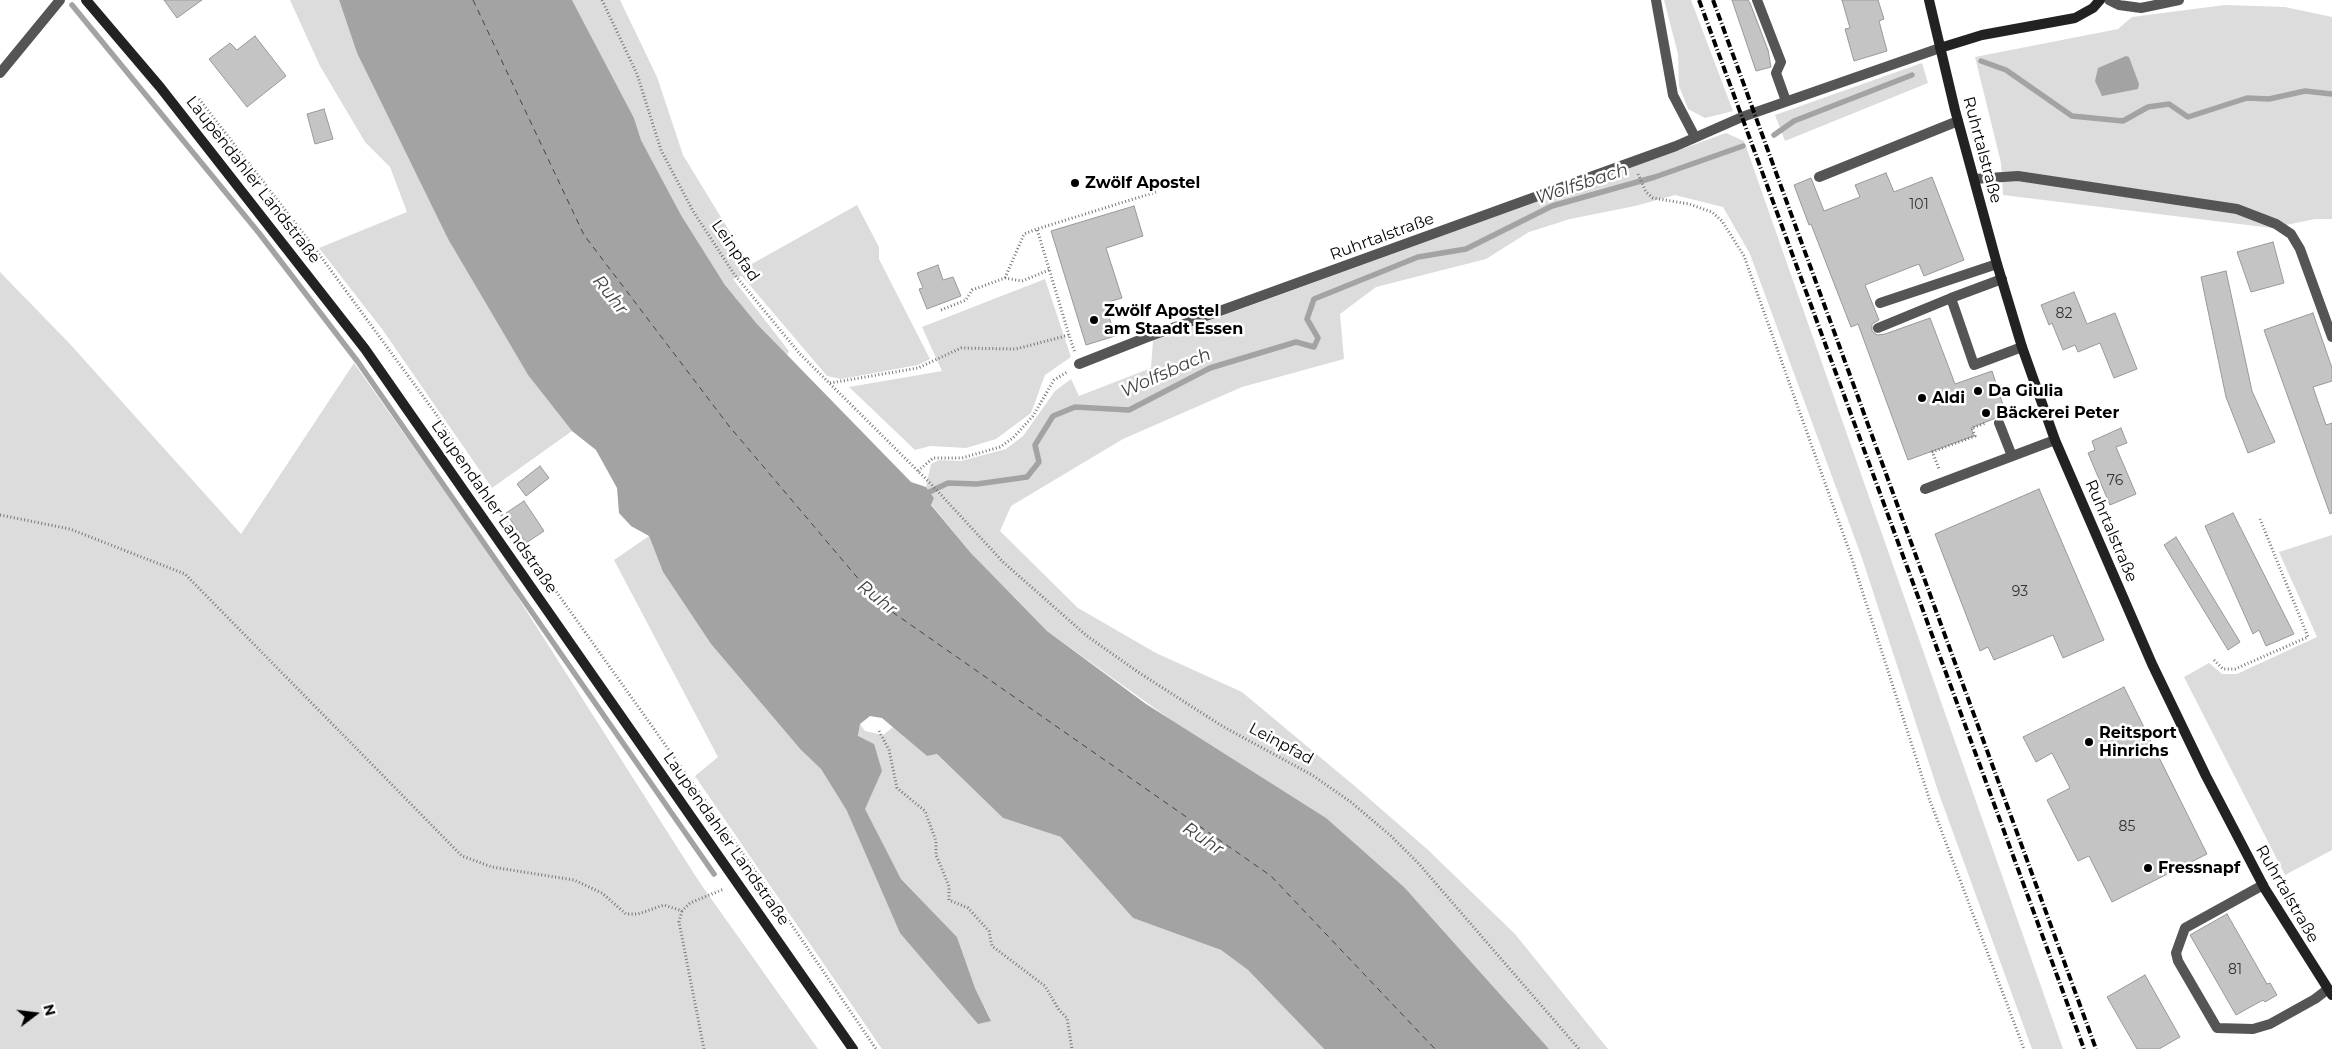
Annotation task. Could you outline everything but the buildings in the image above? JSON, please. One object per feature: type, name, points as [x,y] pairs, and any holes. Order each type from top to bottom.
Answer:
[{"type":"main road","name":"Laupendahler Landstraße","points":[[86,0],[166,94],[365,349],[853,1049]]},
{"type":"main road","name":"Ruhrtalstraße","points":[[1929,0],[1958,120],[1997,264],[2022,347],[2055,440],[2152,664],[2210,784],[2263,885],[2330,992]]},
{"type":"main road","points":[[1940,48],[1982,35],[2075,18],[2093,8],[2100,0]]},
{"type":"street","points":[[0,73],[60,0]]},
{"type":"street","points":[[1656,0],[1673,95],[1695,137]]},
{"type":"street","points":[[1757,0],[1781,62],[1776,73],[1786,102]]},
{"type":"street","points":[[2109,0],[2141,8],[2179,0]]},
{"type":"street","name":"Ruhrtalstraße","points":[[1079,364],[1145,338],[1660,152],[1786,102],[1940,48]]},
{"type":"street","points":[[1819,177],[1958,120]]},
{"type":"street","points":[[1974,179],[2028,178],[2237,209],[2276,224],[2291,234],[2300,249],[2332,337]]},
{"type":"street","points":[[1880,303],[1997,264]]},
{"type":"street","points":[[1878,328],[1951,298],[2002,280]]},
{"type":"street","points":[[1951,298],[1974,365],[2022,347]]},
{"type":"street","points":[[1994,423],[2012,456]]},
{"type":"street","points":[[1924,489],[2055,440]]},
{"type":"street","points":[[2263,885],[2185,928],[2176,953],[2178,961],[2217,1028],[2253,1029],[2270,1024],[2330,992]]},
{"type":"path","name":"Leinpfad","points":[[602,0],[637,74],[661,150],[693,211],[734,274],[800,354],[932,484],[1003,562],[1112,655],[1222,726],[1312,775],[1352,802],[1391,836],[1426,872],[1579,1049]]},
{"type":"path","points":[[199,98],[316,250],[436,414],[496,507],[754,871],[876,1049]]},
{"type":"path","points":[[1638,174],[1646,192],[1653,198],[1689,204],[1712,212],[1722,221],[1744,256],[1850,553],[1929,798],[2024,1049]]},
{"type":"path","points":[[1005,278],[1024,234],[1156,192]]},
{"type":"path","points":[[918,470],[933,458],[962,458],[1000,447],[1013,438],[1033,416],[1054,380],[1079,364],[1037,229]]},
{"type":"path","points":[[941,310],[966,300],[972,290],[1005,278],[1022,281],[1049,270]]},
{"type":"path","points":[[830,383],[918,368],[961,348],[1016,349],[1069,335]]},
{"type":"path","points":[[1944,481],[1932,451],[1975,436],[1972,428],[1994,423]]},
{"type":"path","points":[[0,515],[70,529],[185,574],[462,856],[492,867],[574,880],[602,893],[626,914],[638,914],[664,904],[682,911]]},
{"type":"path","points":[[2214,660],[2223,669],[2235,668],[2308,638],[2260,519]]},
{"type":"path","points":[[879,731],[889,750],[897,788],[925,811],[936,841],[936,855],[949,886],[949,900],[968,908],[989,931],[992,946],[1045,986],[1066,1018],[1072,1049]]},
{"type":"path","points":[[704,1049],[679,922],[682,911],[690,903],[738,882]]},
{"type":"shaded area","points":[[290,0],[339,0],[357,53],[448,239],[528,375],[572,431],[492,488],[382,329],[319,248],[407,212],[390,167],[365,142],[320,66]]},
{"type":"shaded area","points":[[572,0],[620,0],[657,77],[683,155],[750,265],[857,205],[879,247],[879,259],[930,359],[918,365],[841,379],[827,376],[742,276],[733,279],[789,351],[787,355],[757,324],[725,285],[681,215],[641,140],[634,118]]},
{"type":"shaded area","points":[[1664,0],[1691,0],[1733,111],[1705,118],[1688,109],[1679,86],[1678,54]]},
{"type":"shaded area","points":[[2225,5],[2285,7],[2332,17],[2332,219],[2315,219],[2272,228],[2003,195],[2001,163],[1975,57],[2118,29],[2132,17]]},
{"type":"shaded area","points":[[1922,63],[1928,83],[1785,141],[1775,115]]},
{"type":"shaded area","points":[[1726,133],[1744,141],[2063,1049],[2032,1049],[1939,794],[1862,558],[1750,254],[1723,207],[1675,195],[1635,206],[1570,219],[1529,232],[1486,259],[1376,287],[1340,314],[1344,359],[1242,387],[1123,439],[1011,506],[1000,531],[1078,608],[1156,653],[1242,692],[1357,788],[1427,849],[1515,934],[1608,1049],[1549,1049],[1405,888],[1047,631],[970,552],[931,504],[934,498],[926,487],[931,464],[939,460],[961,461],[1006,449],[1023,436],[1055,391],[1071,379],[1079,396],[1151,368],[1153,341]]},
{"type":"shaded area","points":[[0,272],[70,344],[241,534],[354,363],[499,568],[700,883],[818,1049],[0,1049]]},
{"type":"shaded area","points":[[1045,279],[1071,357],[1045,375],[1031,413],[996,439],[966,448],[930,446],[915,450],[849,387],[942,371],[922,327]]},
{"type":"shaded area","points":[[2332,535],[2332,850],[2285,875],[2184,677],[2209,663],[2222,674],[2237,674],[2317,637],[2279,552]]},
{"type":"shaded area","points":[[649,536],[663,572],[711,644],[801,750],[821,769],[847,811],[991,1020],[975,988],[957,937],[901,879],[864,809],[882,771],[858,737],[860,724],[865,731],[883,735],[893,727],[927,756],[937,754],[1003,818],[1061,837],[1133,918],[1221,950],[1248,970],[1324,1049],[882,1049],[695,776],[718,757],[614,560]]},
{"type":"water","name":"Ruhr","points":[[339,0],[572,0],[634,118],[641,140],[681,215],[725,285],[757,324],[911,482],[926,487],[934,498],[931,505],[970,552],[1047,631],[1146,704],[1326,818],[1405,888],[1549,1049],[1324,1049],[1248,970],[1221,950],[1133,918],[1061,837],[1003,818],[937,754],[927,756],[882,718],[870,716],[860,724],[858,736],[874,744],[882,771],[865,809],[901,879],[957,937],[975,988],[991,1021],[978,1024],[900,933],[847,811],[821,769],[801,750],[711,644],[663,572],[649,536],[631,526],[619,513],[617,488],[596,450],[572,431],[528,375],[448,239],[357,53]]},
{"type":"water","points":[[2126,56],[2129,57],[2139,84],[2138,89],[2102,96],[2095,81],[2098,68]]},
{"type":"waterway","points":[[72,5],[259,233],[358,362],[714,874]]},
{"type":"waterway","name":"Wolfsbach","points":[[1981,61],[2006,70],[2072,116],[2123,121],[2148,107],[2169,104],[2188,117],[2247,98],[2269,99],[2305,91],[2332,94]]},
{"type":"waterway","name":"Wolfsbach","points":[[1774,135],[1794,121],[1912,75]]},
{"type":"waterway","name":"Wolfsbach","points":[[923,495],[948,483],[977,484],[1027,477],[1039,462],[1035,445],[1053,416],[1075,407],[1129,410],[1210,368],[1296,342],[1314,347],[1318,338],[1307,319],[1314,299],[1418,257],[1466,249],[1552,206],[1655,177],[1743,146]]},
{"type":"ferry route","points":[[473,0],[584,235],[729,426],[878,602],[1271,876],[1435,1049]]},
{"type":"railway","points":[[1699,0],[2084,1049]]},
{"type":"railway","points":[[1713,0],[2096,1049]]},
{"type":"place","name":"Zwölf Apostel","points":[[1075,183]]},
{"type":"place","name":"Zwölf Apostel am Staadt Essen","points":[[1094,320]]},
{"type":"place","name":"Da Giulia","points":[[1978,391]]},
{"type":"place","name":"Aldi","points":[[1922,398]]},
{"type":"place","name":"Bäckerei Peter","points":[[1986,413]]},
{"type":"place","name":"Reitsport Hinrichs","points":[[2089,742]]},
{"type":"place","name":"Fressnapf","points":[[2148,868]]}]
